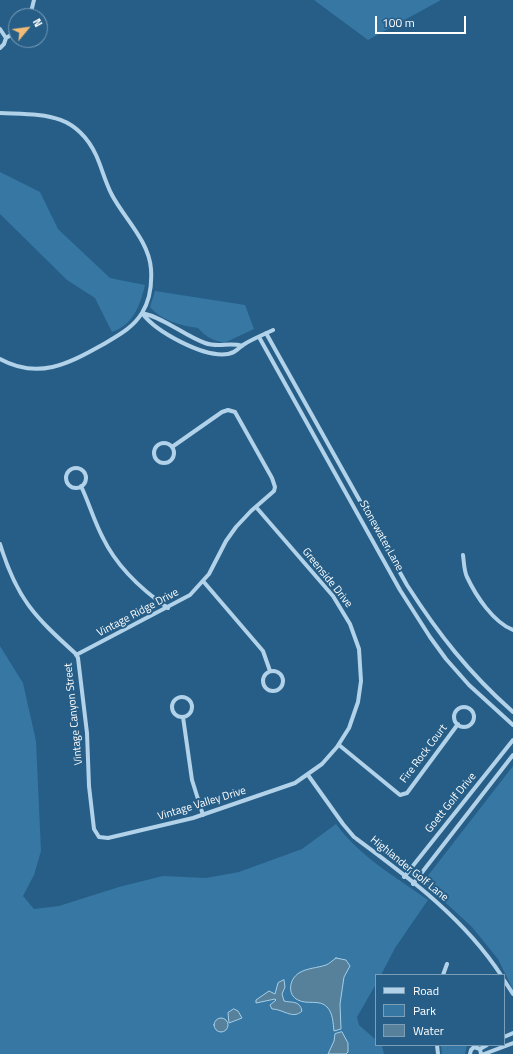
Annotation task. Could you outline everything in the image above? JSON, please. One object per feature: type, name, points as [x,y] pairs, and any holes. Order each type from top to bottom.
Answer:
[{"type":"street","points":[[0,29],[6,38],[4,44],[0,48]]},
{"type":"street","points":[[0,113],[36,113],[54,117],[74,128],[90,144],[111,194],[147,252],[151,268],[151,282],[148,301],[142,313],[132,325],[120,335],[75,360],[60,366],[29,368],[0,360]]},
{"type":"street","points":[[142,313],[153,315],[204,343],[219,346],[235,344],[242,346]]},
{"type":"street","points":[[142,313],[149,322],[200,351],[218,355],[238,351],[242,346],[273,330]]},
{"type":"street","name":"Stonewater Lane","points":[[266,333],[413,595],[449,647],[478,679],[513,712]]},
{"type":"street","name":"Stonewater Lane","points":[[259,337],[396,583],[430,637],[446,659],[470,685],[513,725]]},
{"type":"street","name":"Vintage Ridge Drive","points":[[76,655],[168,608],[190,595],[203,581],[214,565],[226,541],[242,520],[272,494],[275,487],[270,472],[238,415],[228,410],[218,414],[172,447]]},
{"type":"street","points":[[163,443],[172,447],[174,454],[172,460],[166,463],[157,460],[154,455],[157,446],[163,443]]},
{"type":"street","points":[[78,468],[85,475],[85,481],[81,486],[75,488],[67,483],[67,474],[72,469],[78,468]]},
{"type":"street","points":[[81,486],[103,540],[115,557],[135,582],[168,608]]},
{"type":"street","name":"Greenside Drive","points":[[256,507],[332,596],[345,614],[354,633],[360,660],[360,691],[352,720],[339,744],[322,764],[308,776]]},
{"type":"street","name":"Vintage Canyon Street","points":[[0,544],[15,584],[31,610],[52,633],[76,655],[87,733],[89,786],[94,829],[98,835]]},
{"type":"street","points":[[463,555],[466,576],[489,612],[502,625],[513,630]]},
{"type":"street","points":[[203,581],[263,651],[270,671]]},
{"type":"street","points":[[270,671],[279,674],[282,680],[281,686],[276,690],[270,690],[263,684],[265,675],[270,671]]},
{"type":"street","points":[[179,698],[189,700],[192,706],[191,712],[183,717],[177,716],[173,711],[173,704],[179,698]]},
{"type":"street","name":"Fire Rock Court","points":[[464,707],[469,709],[473,714],[472,721],[464,726],[458,724],[454,720],[456,711],[464,707]]},
{"type":"street","points":[[183,717],[192,780],[203,815]]},
{"type":"street","name":"Fire Rock Court","points":[[339,744],[390,785],[396,794],[404,794],[458,724]]},
{"type":"street","name":"Goett Golf Drive","points":[[404,877],[513,740]]},
{"type":"street","name":"Goett Golf Drive","points":[[413,884],[513,755]]},
{"type":"street","name":"Vintage Valley Drive","points":[[98,835],[103,838],[108,838],[203,815],[279,790],[308,776]]},
{"type":"street","name":"Highlander Golf Lane","points":[[308,776],[350,832],[434,900],[461,925],[485,953],[500,974]]},
{"type":"street","points":[[443,974],[447,964]]},
{"type":"street","points":[[505,982],[513,994]]},
{"type":"street","points":[[470,1054],[473,1046],[480,1049],[483,1054],[501,1046]]},
{"type":"street","points":[[480,1049],[485,1046]]},
{"type":"green space","points":[[314,0],[441,0],[368,40]]},
{"type":"green space","points":[[0,172],[40,192],[58,229],[110,278],[145,285],[138,307],[125,325],[112,332],[95,298],[67,280],[0,214]]},
{"type":"green space","points":[[155,291],[245,305],[254,329],[224,343],[216,341],[204,334],[198,328],[172,322],[154,312],[150,307]]},
{"type":"green space","points":[[0,646],[23,683],[36,741],[41,851],[34,875],[23,896],[34,909],[59,906],[119,887],[163,876],[206,878],[239,872],[302,849],[336,824],[356,847],[379,866],[428,900],[395,948],[382,974],[375,974],[375,986],[357,1017],[359,1025],[375,1039],[375,1046],[382,1046],[384,1054],[0,1054]]},
{"type":"green space","points":[[513,766],[513,990],[498,959],[472,927],[423,882]]},
{"type":"green space","points":[[441,1046],[467,1046],[465,1054],[442,1054]]},
{"type":"water","points":[[336,958],[346,960],[350,966],[344,977],[340,1004],[341,1029],[334,1031],[332,1015],[329,1009],[321,1003],[305,1002],[294,998],[291,991],[291,983],[293,979],[302,971],[326,965]]},
{"type":"water","points":[[284,980],[285,987],[282,994],[284,1001],[299,1005],[302,1011],[299,1013],[291,1014],[272,1009],[270,1005],[276,1000],[275,999],[256,1003],[256,1000],[269,991],[275,994],[278,983]]},
{"type":"water","points":[[234,1009],[238,1011],[242,1018],[229,1023],[228,1013]]},
{"type":"water","points":[[221,1018],[226,1020],[228,1025],[226,1030],[221,1032],[216,1030],[214,1025],[216,1020]]},
{"type":"water","points":[[342,1032],[348,1043],[348,1052],[346,1054],[328,1054],[334,1041],[335,1034]]}]
